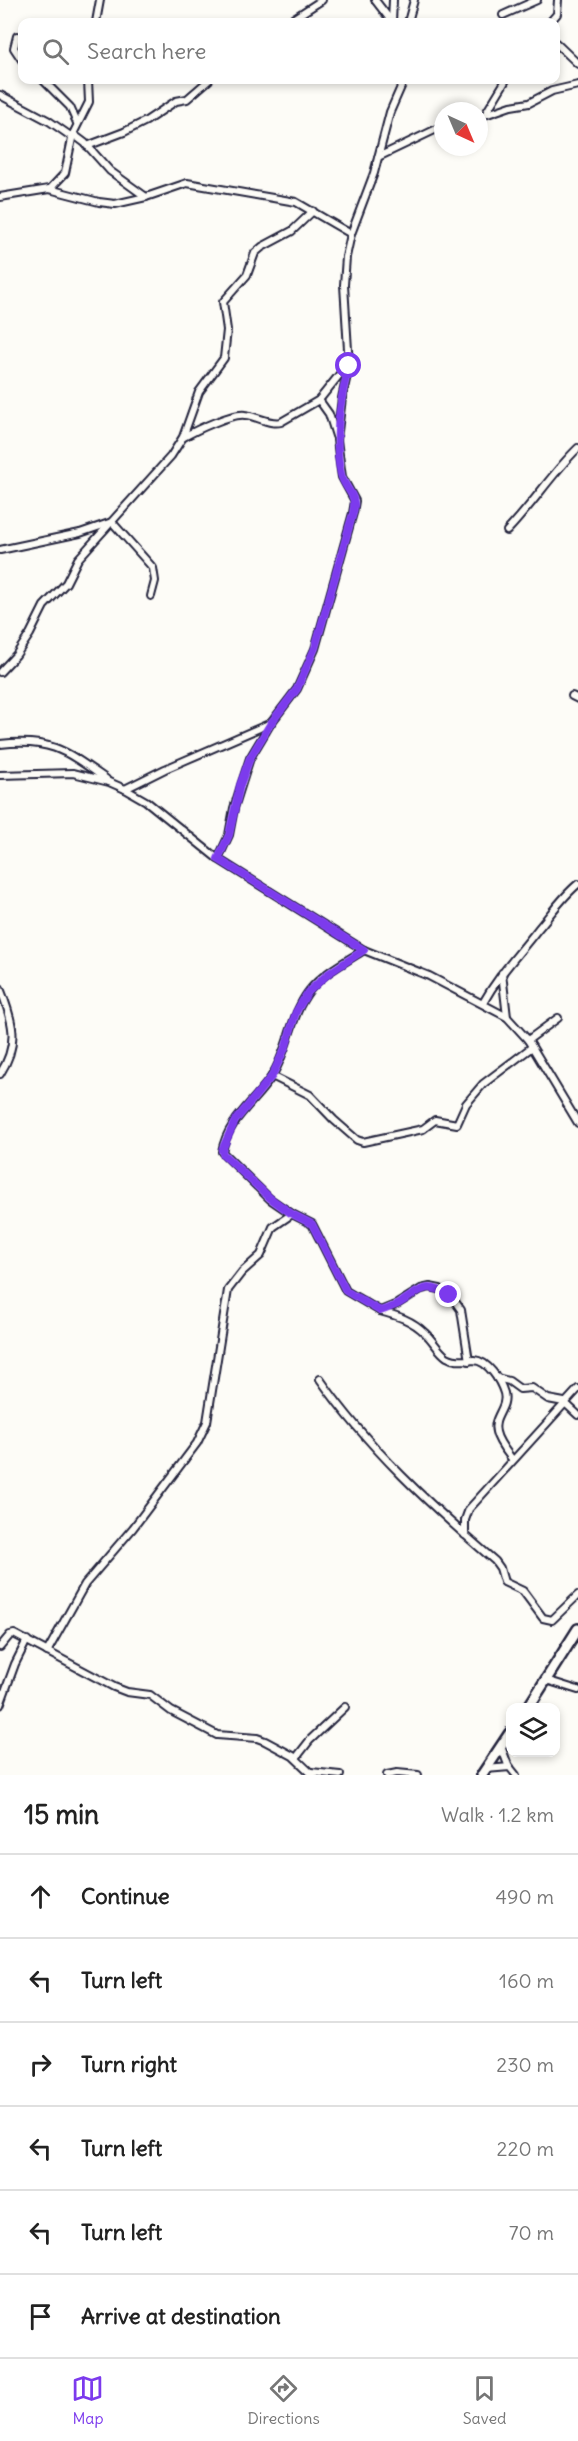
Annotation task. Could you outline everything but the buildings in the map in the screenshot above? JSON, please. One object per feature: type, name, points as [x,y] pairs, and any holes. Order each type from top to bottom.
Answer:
[{"type":"main road","points":[[531,1703],[578,1629]]},
{"type":"main road","points":[[484,1772],[506,1739]]},
{"type":"street","points":[[97,18],[100,0]]},
{"type":"street","points":[[294,18],[322,0]]},
{"type":"street","points":[[375,0],[389,18]]},
{"type":"street","points":[[392,18],[393,0]]},
{"type":"street","points":[[409,18],[414,0]]},
{"type":"street","points":[[503,15],[537,0]]},
{"type":"street","points":[[554,18],[558,14],[558,0]]},
{"type":"street","points":[[16,36],[14,48],[18,54]]},
{"type":"street","points":[[560,48],[578,64]]},
{"type":"street","points":[[48,84],[70,106],[78,124]]},
{"type":"street","points":[[50,189],[65,173],[73,136],[89,102],[88,84]]},
{"type":"street","points":[[87,146],[146,121],[176,101],[187,99],[204,84]]},
{"type":"street","points":[[337,440],[349,363],[344,285],[351,234],[378,157],[390,112],[402,84]]},
{"type":"street","points":[[488,111],[504,84]]},
{"type":"street","points":[[488,113],[529,103],[552,91],[578,85]]},
{"type":"street","points":[[0,95],[73,136],[87,146],[110,171],[146,197]]},
{"type":"street","points":[[378,157],[434,130]]},
{"type":"street","points":[[0,197],[37,189],[50,189],[107,203],[146,197],[188,183],[204,188],[296,202],[351,234]]},
{"type":"street","points":[[0,672],[16,656],[44,606],[66,583],[78,559],[171,456],[183,437],[199,392],[224,358],[227,330],[223,302],[247,276],[255,253],[292,231],[313,212]]},
{"type":"street","points":[[183,437],[203,427],[242,414],[278,423],[319,400],[349,363]]},
{"type":"street","points":[[218,859],[229,835],[240,785],[250,758],[271,723],[297,689],[315,648],[353,513],[355,501],[342,477],[337,440],[329,414],[319,400]]},
{"type":"street","points":[[507,531],[578,448]]},
{"type":"street","points":[[0,550],[80,533],[112,522]]},
{"type":"street","points":[[112,522],[153,568],[155,581],[151,596]]},
{"type":"street","points":[[125,789],[271,723]]},
{"type":"street","points":[[0,744],[32,741],[54,746],[70,754],[109,782]]},
{"type":"street","points":[[0,775],[73,773],[109,782],[125,789],[146,801],[218,859],[364,950],[429,976],[507,1017],[528,1040],[578,1123]]},
{"type":"street","points":[[483,1003],[502,972],[564,896],[578,884]]},
{"type":"street","points":[[364,950],[329,973],[308,992],[296,1012],[286,1046],[272,1076],[235,1121],[222,1152],[270,1198],[316,1229],[346,1291],[380,1311],[405,1318],[425,1333],[446,1356],[477,1360],[483,1363],[496,1378],[504,1393],[505,1401],[495,1428],[500,1443],[512,1459]]},
{"type":"street","points":[[502,972],[507,1017]]},
{"type":"street","points":[[0,988],[9,1009],[14,1041],[12,1052],[0,1074]]},
{"type":"street","points":[[528,1040],[558,1018]]},
{"type":"street","points":[[272,1076],[310,1095],[334,1120],[357,1140],[363,1142],[423,1129],[435,1120],[457,1124],[466,1104],[483,1084],[532,1047]]},
{"type":"street","points":[[47,1652],[85,1584],[133,1528],[197,1443],[207,1422],[228,1290],[242,1272],[261,1255],[273,1227],[292,1214]]},
{"type":"street","points":[[380,1311],[397,1304],[421,1289],[430,1287],[440,1289],[454,1300],[461,1310],[469,1360]]},
{"type":"street","points":[[496,1378],[509,1381],[520,1389],[532,1388],[548,1400],[564,1402],[578,1415]]},
{"type":"street","points":[[320,1379],[354,1425],[386,1460],[495,1561],[500,1568],[504,1582],[523,1591],[543,1618],[552,1620],[578,1595]]},
{"type":"street","points":[[465,1535],[465,1520],[469,1509],[578,1389]]},
{"type":"street","points":[[0,1647],[10,1635],[15,1634],[122,1690],[150,1695],[171,1711],[214,1734],[237,1738],[257,1738],[296,1758],[312,1774],[340,1775]]},
{"type":"street","points":[[0,1705],[26,1640]]},
{"type":"street","points":[[546,1680],[578,1690]]},
{"type":"street","points":[[296,1758],[310,1740],[345,1707]]},
{"type":"street","points":[[501,1746],[516,1775]]},
{"type":"street","points":[[484,1772],[510,1767]]},
{"type":"street","points":[[387,1775],[397,1773],[418,1775]]},
{"type":"route","points":[[349,366],[339,416],[337,440],[342,477],[355,501],[353,513],[315,648],[297,689],[281,707],[250,758],[240,785],[229,835],[218,859],[364,950],[329,973],[308,992],[296,1012],[286,1046],[272,1076],[235,1121],[222,1150],[223,1154],[270,1198],[292,1214],[312,1224],[346,1291],[380,1311],[425,1288],[440,1289],[449,1295]]}]
